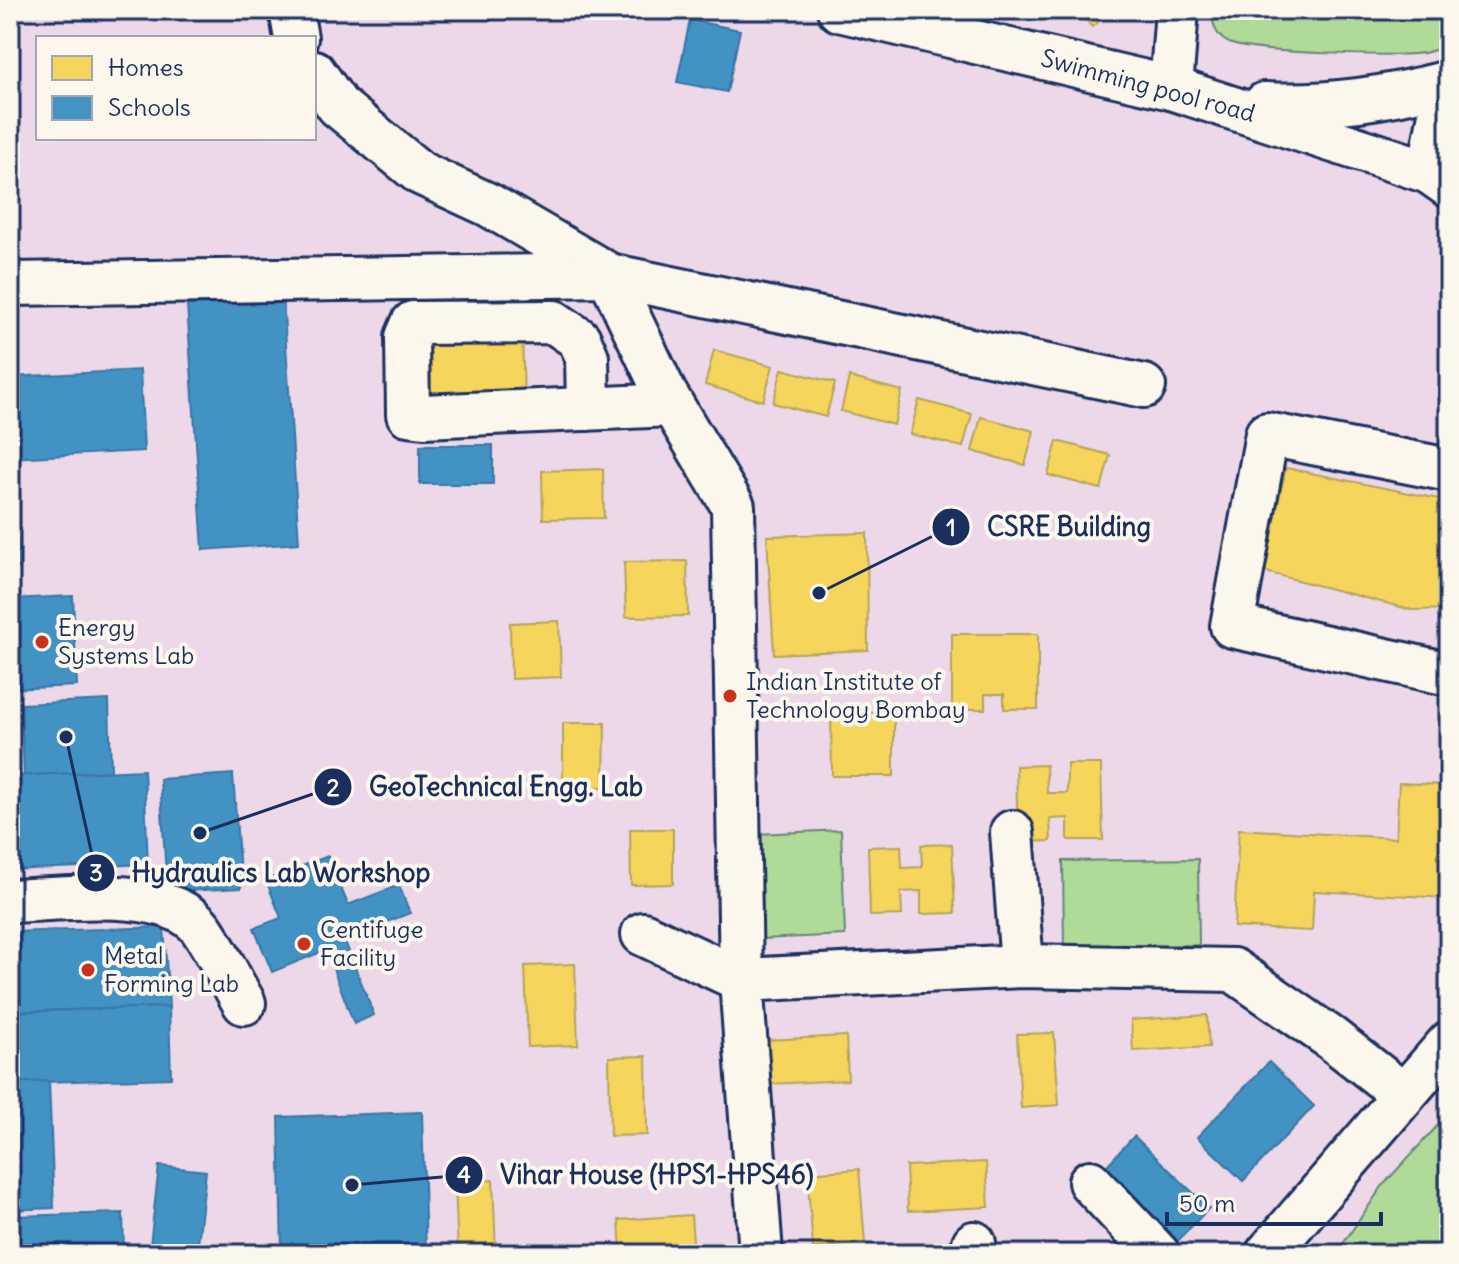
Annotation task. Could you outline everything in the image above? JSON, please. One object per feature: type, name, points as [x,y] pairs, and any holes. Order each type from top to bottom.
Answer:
[{"type":"lane","points":[[291,10],[296,36]]},
{"type":"lane","name":"Swimming pool road","points":[[839,10],[1171,88],[1439,179]]},
{"type":"lane","points":[[1171,88],[1177,10]]},
{"type":"lane","points":[[316,75],[338,106],[420,173],[489,205],[609,275],[672,405],[733,506],[741,980],[761,1254]]},
{"type":"lane","points":[[1219,103],[1321,106],[1382,99],[1449,82]]},
{"type":"lane","points":[[1439,179],[1443,98],[1449,92]]},
{"type":"lane","points":[[10,284],[609,275],[1144,386]]},
{"type":"lane","points":[[588,409],[672,405]]},
{"type":"lane","points":[[1449,470],[1267,434],[1232,626],[1449,674]]},
{"type":"lane","points":[[1012,832],[1022,966]]},
{"type":"lane","points":[[10,901],[138,899],[173,909],[199,926],[244,1003]]},
{"type":"lane","points":[[643,934],[741,980],[1022,966],[1233,970],[1331,1038],[1404,1095]]},
{"type":"lane","points":[[1267,1254],[1449,1043]]},
{"type":"lane","points":[[1090,1182],[1158,1254]]},
{"type":"shaded area","name":"Indian Institute of Technology Bombay","points":[[10,10],[1449,10],[1449,1254],[10,1254]]},
{"type":"green space","points":[[1212,10],[1449,10],[1448,46],[1424,53],[1386,55],[1246,47],[1227,42],[1219,35]]},
{"type":"green space","points":[[841,830],[845,935],[762,939],[757,834]]},
{"type":"green space","points":[[1198,859],[1199,945],[1064,947],[1063,861]]},
{"type":"green space","points":[[1449,1113],[1449,1254],[1336,1254],[1383,1185]]},
{"type":"building: Homes","points":[[1078,10],[1113,10],[1092,27]]},
{"type":"building: Homes","points":[[522,330],[524,401],[418,402],[417,331]]},
{"type":"building: Homes","points":[[714,350],[773,366],[763,401],[705,385]]},
{"type":"building: Homes","points":[[782,369],[835,383],[826,417],[773,403]]},
{"type":"building: Homes","points":[[849,377],[902,391],[894,425],[841,411]]},
{"type":"building: Homes","points":[[919,400],[972,414],[963,447],[910,434]]},
{"type":"building: Homes","points":[[981,417],[1034,431],[1025,465],[972,451]]},
{"type":"building: Homes","points":[[1057,441],[1110,455],[1101,489],[1048,475]]},
{"type":"building: Homes","points":[[1286,468],[1449,501],[1449,609],[1412,610],[1262,571]]},
{"type":"building: Homes","points":[[603,469],[604,518],[543,519],[542,471]]},
{"type":"building: Homes","points":[[867,533],[868,650],[774,654],[767,536]]},
{"type":"building: Homes","points":[[687,561],[688,616],[626,617],[624,562]]},
{"type":"building: Homes","points":[[559,621],[561,677],[511,679],[510,623]]},
{"type":"building: Homes","points":[[952,634],[1038,634],[1038,709],[1004,709],[1004,694],[985,694],[985,709],[952,709]]},
{"type":"building: Homes","points":[[831,713],[894,713],[894,776],[832,776]]},
{"type":"building: Homes","points":[[563,723],[605,723],[604,787],[563,787]]},
{"type":"building: Homes","points":[[1067,764],[1101,764],[1103,840],[1068,840],[1068,818],[1050,819],[1051,841],[1018,842],[1016,766],[1046,765],[1047,793],[1067,793]]},
{"type":"building: Homes","points":[[1399,783],[1443,785],[1440,837],[1449,837],[1449,898],[1314,891],[1312,931],[1234,927],[1239,829],[1396,838]]},
{"type":"building: Homes","points":[[630,829],[673,829],[673,884],[631,885]]},
{"type":"building: Homes","points":[[952,844],[955,913],[921,914],[921,891],[901,892],[902,915],[870,916],[868,847],[901,846],[902,868],[922,867],[921,845]]},
{"type":"building: Homes","points":[[575,964],[578,1045],[528,1047],[525,966]]},
{"type":"building: Homes","points":[[1207,1015],[1209,1047],[1133,1051],[1131,1020]]},
{"type":"building: Homes","points":[[1054,1033],[1059,1105],[1021,1108],[1017,1034]]},
{"type":"building: Homes","points":[[846,1036],[848,1080],[769,1084],[766,1040]]},
{"type":"building: Homes","points":[[646,1056],[647,1135],[610,1136],[609,1057]]},
{"type":"building: Homes","points":[[986,1162],[989,1207],[908,1211],[906,1166]]},
{"type":"building: Homes","points":[[859,1169],[865,1243],[813,1248],[807,1173]]},
{"type":"building: Homes","points":[[493,1180],[496,1254],[458,1254],[455,1183]]},
{"type":"building: Homes","points":[[691,1215],[694,1254],[621,1254],[619,1220]]},
{"type":"building: Schools","points":[[690,20],[740,30],[727,92],[677,82]]},
{"type":"building: Schools","points":[[283,298],[299,543],[203,550],[187,305]]},
{"type":"building: Schools","points":[[140,370],[144,451],[10,458],[10,377]]},
{"type":"building: Schools","points":[[420,445],[493,445],[493,484],[420,484]]},
{"type":"building: Schools","points":[[10,481],[15,481],[19,568],[10,569]]},
{"type":"building: Schools","name":"Energy Systems Lab","points":[[73,596],[77,686],[10,689],[10,599]]},
{"type":"building: Schools","points":[[109,700],[111,771],[24,776],[21,704]]},
{"type":"building: Schools","points":[[144,770],[148,864],[10,870],[10,776]]},
{"type":"building: Schools","points":[[233,774],[241,888],[167,892],[160,779]]},
{"type":"building: Schools","name":"Centifuge Facility","points":[[328,856],[348,905],[399,885],[410,913],[344,939],[374,1015],[354,1024],[326,950],[272,972],[254,928],[281,918],[266,880]]},
{"type":"building: Schools","name":"Metal Forming Lab","points":[[164,927],[169,1007],[10,1012],[10,932]]},
{"type":"building: Schools","points":[[169,1007],[171,1078],[10,1083],[10,1012]]},
{"type":"building: Schools","points":[[1269,1062],[1314,1106],[1243,1181],[1197,1137]]},
{"type":"building: Schools","points":[[49,1081],[54,1208],[10,1210],[10,1083]]},
{"type":"building: Schools","points":[[422,1112],[426,1254],[282,1254],[279,1117]]},
{"type":"building: Schools","points":[[1134,1136],[1209,1208],[1173,1246],[1098,1175]]},
{"type":"building: Schools","points":[[159,1166],[206,1171],[197,1254],[149,1254]]},
{"type":"building: Schools","points":[[123,1213],[124,1254],[10,1254],[10,1216]]},
{"type":"place","name":"CSRE Building","points":[[819,593]]},
{"type":"place","name":"Energy Systems Lab","points":[[42,642]]},
{"type":"place","name":"Indian Institute of Technology Bombay","points":[[730,696]]},
{"type":"place","name":"Hydraulics Lab Workshop","points":[[66,737]]},
{"type":"place","name":"GeoTechnical Engg. Lab","points":[[200,833]]},
{"type":"place","name":"Centifuge Facility","points":[[304,944]]},
{"type":"place","name":"Metal Forming Lab","points":[[88,970]]},
{"type":"place","name":"Vihar House (HPS1-HPS46)","points":[[352,1185]]}]
